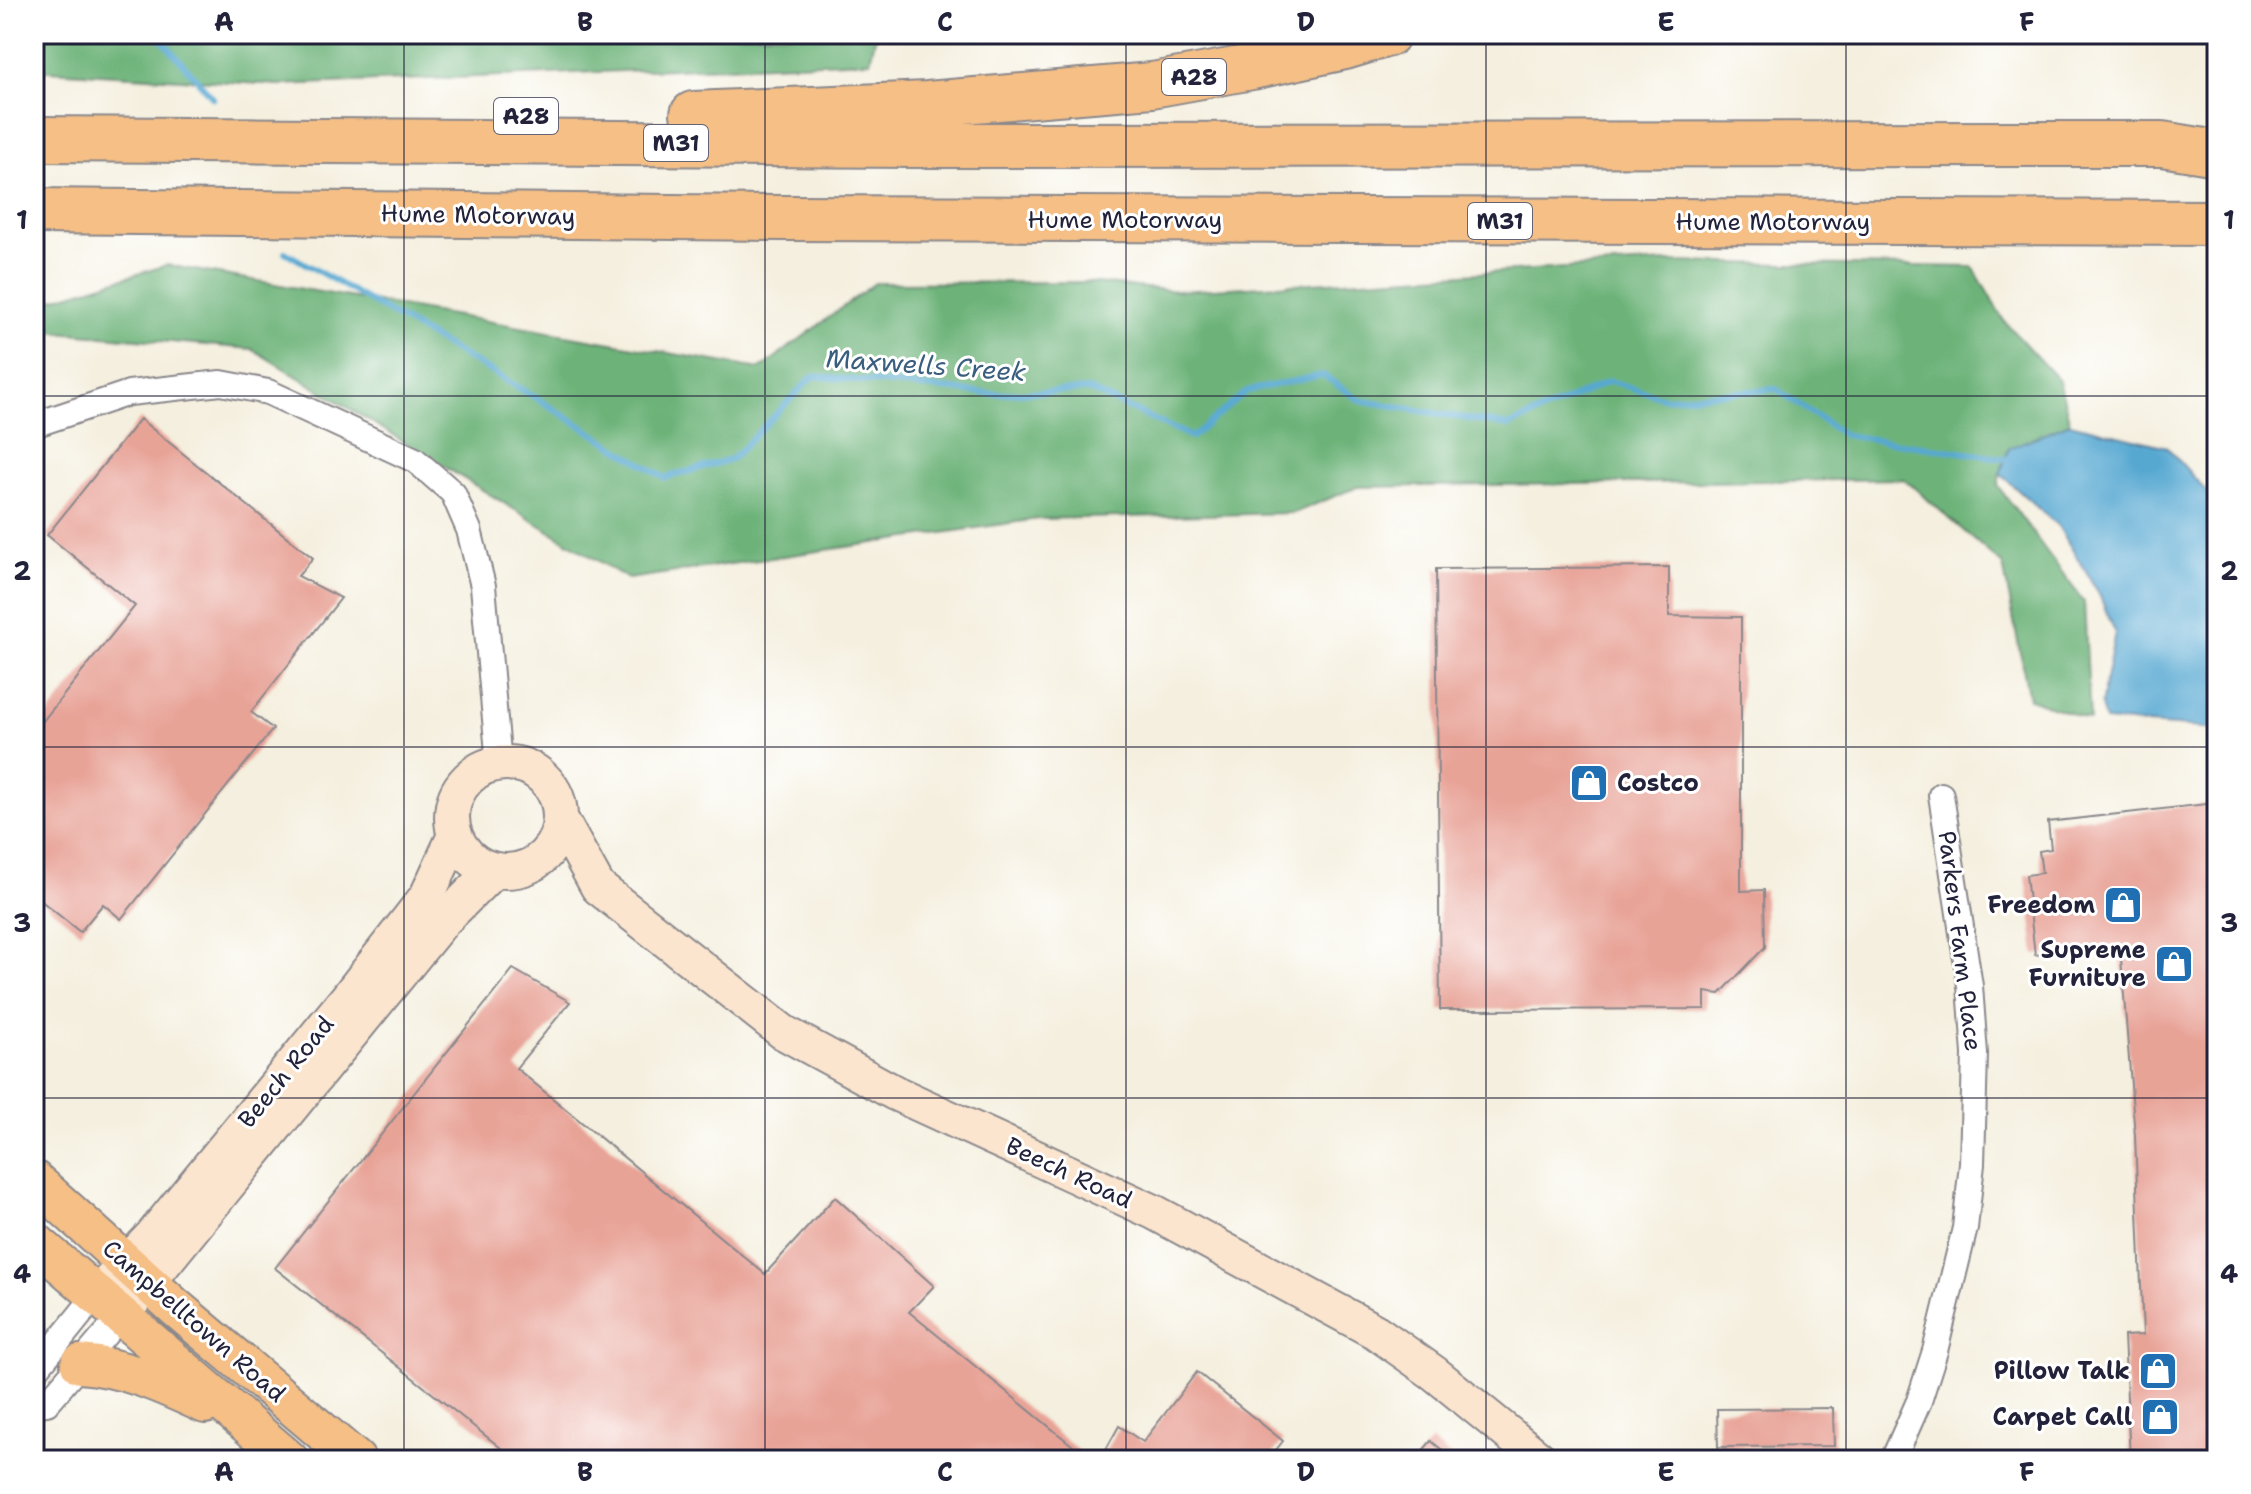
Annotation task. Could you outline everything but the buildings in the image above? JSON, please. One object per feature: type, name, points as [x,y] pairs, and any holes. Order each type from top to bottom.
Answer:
[{"type":"highway","name":"A28","points":[[318,141],[488,116],[736,114],[927,104],[1152,85],[1345,47],[1388,34]]},
{"type":"highway","points":[[2162,144],[2217,135]]},
{"type":"highway","name":"M31","points":[[34,139],[913,145],[2162,144]]},
{"type":"highway","points":[[2162,144],[2217,153]]},
{"type":"highway","name":"Hume Motorway","points":[[34,211],[829,219],[2217,223]]},
{"type":"main road","points":[[499,764],[517,764],[535,771],[548,784],[557,800],[560,818],[558,834],[539,861],[509,869],[477,863],[470,857],[455,835],[452,820],[460,789],[470,777],[484,768],[499,764]]},
{"type":"main road","name":"Beech Road","points":[[560,818],[598,887],[783,1032],[895,1093],[1154,1212],[1376,1332],[1434,1373],[1541,1460]]},
{"type":"main road","name":"Beech Road","points":[[137,1274],[153,1235],[427,896],[455,835]]},
{"type":"main road","name":"Beech Road","points":[[109,1305],[442,922],[509,869],[598,887]]},
{"type":"main road","name":"Campbelltown Road","points":[[34,1180],[137,1274],[356,1460]]},
{"type":"main road","name":"Campbelltown Road","points":[[34,1241],[289,1460]]},
{"type":"main road","points":[[80,1364],[106,1366],[156,1381],[244,1422]]},
{"type":"street","points":[[34,425],[129,393],[221,383],[268,392],[415,460],[453,493],[469,530],[483,586],[499,764]]},
{"type":"street","name":"Parkers Farm Place","points":[[1893,1460],[1919,1401],[1935,1351],[1965,1228],[1972,1164],[1975,1054],[1970,986],[1941,795]]},
{"type":"street","points":[[34,1405],[47,1403],[80,1364],[109,1305]]},
{"type":"street","points":[[34,1372],[109,1305]]},
{"type":"green space","points":[[34,34],[876,34],[870,61],[279,85],[34,70]]},
{"type":"green space","points":[[1668,262],[1973,267],[2004,321],[2059,381],[2070,423],[2009,448],[1998,486],[2084,602],[2090,720],[2029,699],[2003,565],[1904,479],[1357,487],[1294,513],[1038,519],[628,579],[252,349],[34,330],[34,305],[167,265],[760,369],[875,283],[1085,282],[1178,291]]},
{"type":"water","points":[[2070,423],[2167,447],[2206,491],[2217,531],[2217,729],[2105,721],[2101,705],[2115,632],[2098,592],[2058,526],[2000,474],[2009,448]]},
{"type":"waterway","name":"Maxwells Creek","points":[[157,34],[213,98]]},
{"type":"waterway","name":"Maxwells Creek","points":[[285,252],[533,396],[665,478],[732,459],[813,376],[992,394],[1089,390],[1192,437],[1247,391],[1323,375],[1359,400],[1509,426],[1610,381],[1665,398],[1776,389],[1844,435],[2014,460]]},
{"type":"place","name":"Costco","points":[[1589,783]]},
{"type":"place","name":"Freedom","points":[[2123,905]]},
{"type":"place","name":"Supreme Furniture","points":[[2174,964]]},
{"type":"place","name":"Pillow Talk","points":[[2158,1371]]},
{"type":"place","name":"Carpet Call","points":[[2160,1417]]}]
